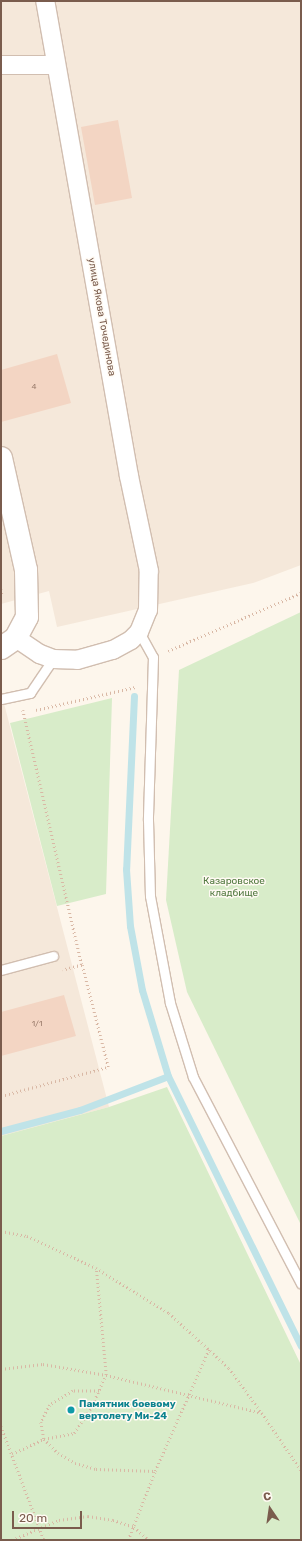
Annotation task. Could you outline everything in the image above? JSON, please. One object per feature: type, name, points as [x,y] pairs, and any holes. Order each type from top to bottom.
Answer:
[{"type":"street","name":"улица Якова Точединова","points":[[45,1],[55,65],[148,571],[148,610],[139,632]]},
{"type":"street","points":[[1,65],[55,65]]},
{"type":"street","points":[[1,458],[26,570],[27,617],[9,643],[53,659],[77,660],[113,650],[132,640],[139,632]]},
{"type":"lane","points":[[139,632],[153,657],[148,820],[150,896],[170,1003],[193,1077],[301,1284]]},
{"type":"lane","points":[[1,700],[30,693],[53,659]]},
{"type":"lane","points":[[1,970],[53,956]]},
{"type":"path","points":[[153,657],[301,593]]},
{"type":"path","points":[[23,713],[152,684]]},
{"type":"path","points":[[1,1096],[108,1067],[82,965],[19,695]]},
{"type":"path","points":[[60,971],[82,965]]},
{"type":"path","points":[[1,1231],[28,1236],[96,1268],[169,1313],[229,1368],[301,1470]]},
{"type":"path","points":[[12,1454],[44,1439],[74,1433],[99,1391],[106,1375],[96,1268]]},
{"type":"path","points":[[128,1540],[155,1471],[209,1349]]},
{"type":"path","points":[[1,1370],[43,1364],[106,1375],[262,1413]]},
{"type":"path","points":[[99,1391],[73,1391],[50,1405],[41,1422],[44,1439],[58,1453],[75,1463],[96,1469],[155,1471]]},
{"type":"path","points":[[1,1426],[44,1540]]},
{"type":"path","points":[[12,1540],[39,1527],[59,1520],[88,1516],[113,1520],[134,1527],[149,1540]]},
{"type":"shaded area","points":[[1,1],[301,1],[301,565],[253,583],[57,627],[49,591],[1,604]]},
{"type":"shaded area","points":[[1,692],[109,1107],[1,1136]]},
{"type":"green space","name":"Казаровское кладбище","points":[[301,612],[301,1225],[187,992],[166,900],[179,670]]},
{"type":"green space","points":[[112,698],[106,894],[57,906],[10,723]]},
{"type":"green space","points":[[167,1087],[301,1365],[301,1540],[1,1540],[1,1136],[109,1107]]},
{"type":"building","points":[[118,120],[132,198],[95,205],[81,127]]},
{"type":"building","points":[[57,354],[71,403],[1,422],[1,370]]},
{"type":"building","points":[[64,995],[76,1036],[1,1056],[1,1012]]},
{"type":"waterway","points":[[134,696],[126,869],[130,926],[142,990],[168,1076]]},
{"type":"waterway","points":[[1,1131],[80,1110],[168,1076],[301,1346]]},
{"type":"place","name":"Памятник боевому вертолету Ми-24","points":[[71,1410]]}]
